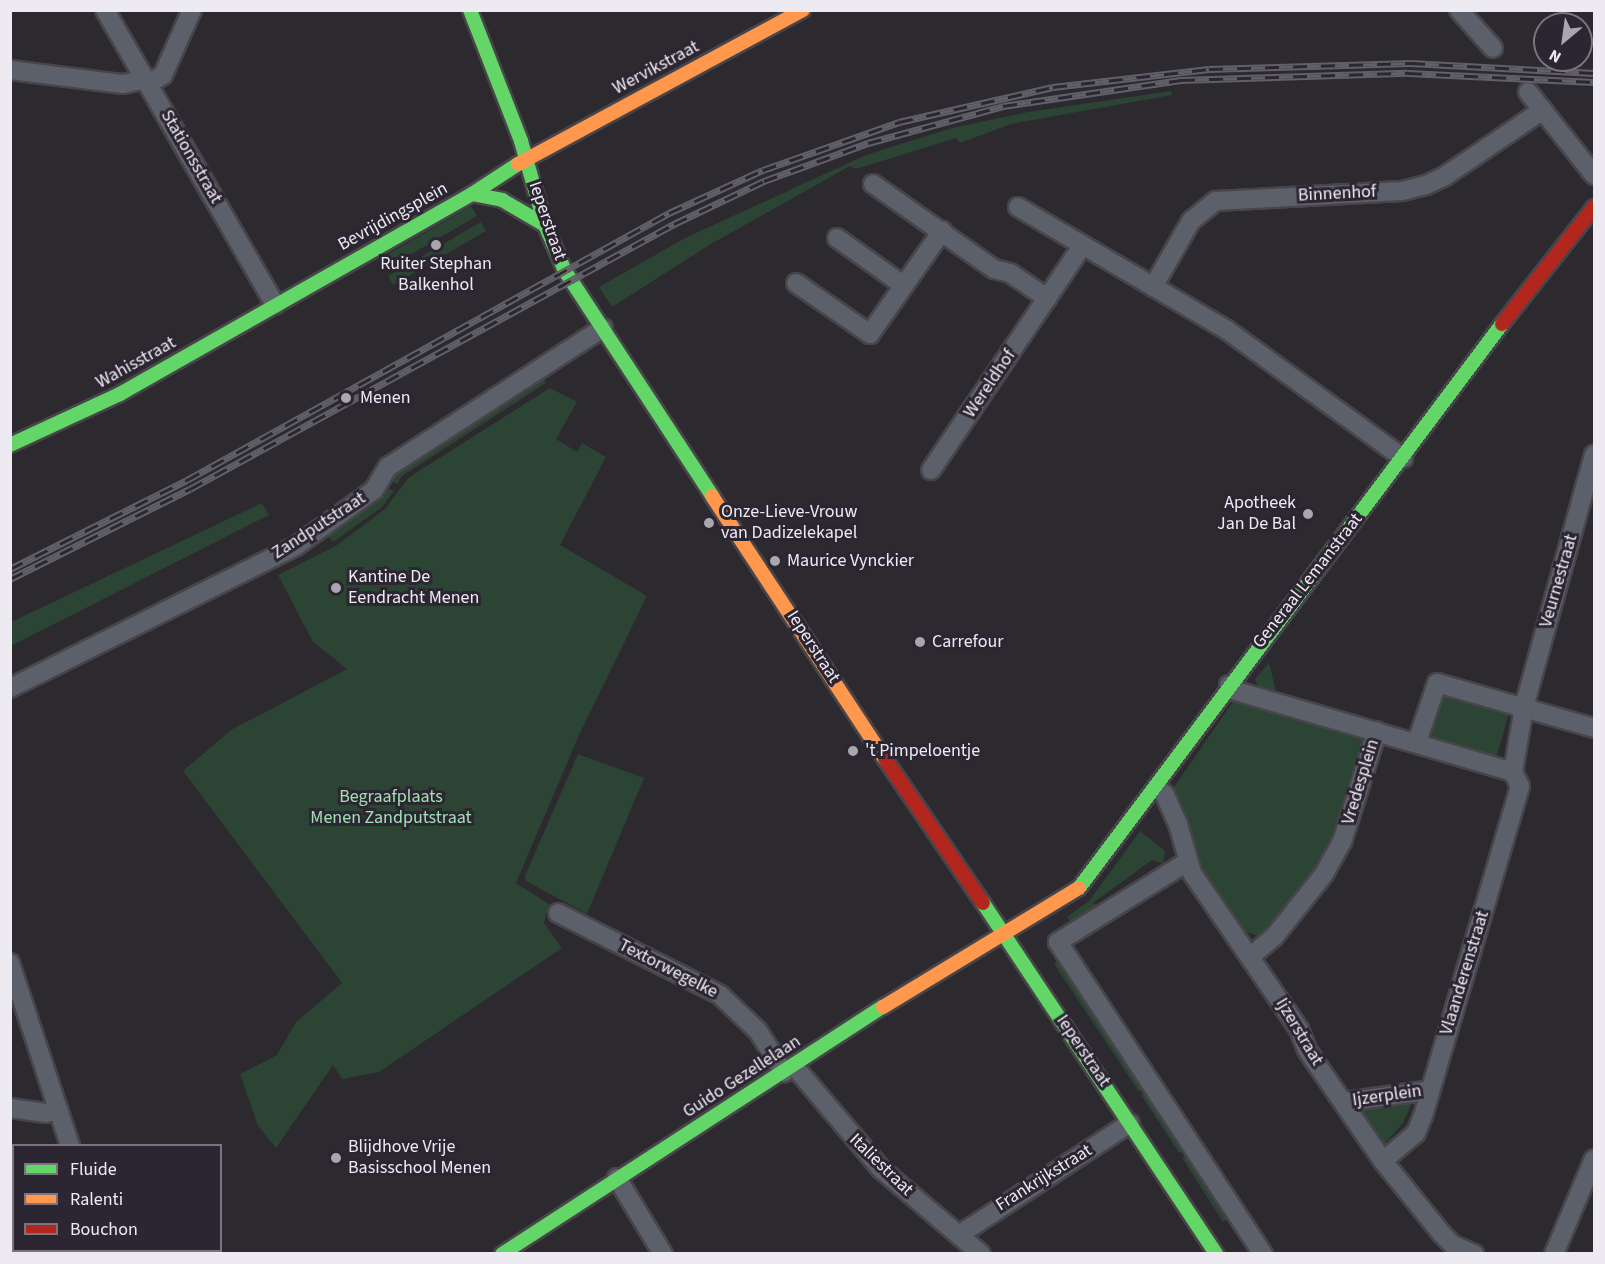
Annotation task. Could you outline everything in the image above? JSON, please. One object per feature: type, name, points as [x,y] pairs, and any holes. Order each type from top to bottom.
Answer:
[{"type":"street","name":"Stationsstraat","points":[[105,10],[275,305]]},
{"type":"street","points":[[10,70],[123,84],[147,81],[163,75],[192,10]]},
{"type":"street","name":"Ieperstraat","points":[[470,10],[526,158],[545,225],[565,271],[1216,1254]]},
{"type":"street","name":"Wervikstraat","points":[[526,158],[803,10]]},
{"type":"street","points":[[1459,10],[1493,48]]},
{"type":"street","points":[[1528,92],[1594,175]]},
{"type":"street","name":"Binnenhof","points":[[1153,287],[1191,221],[1216,201],[1402,191],[1426,185],[1445,176],[1543,110]]},
{"type":"street","name":"Bevrijdingsplein","points":[[275,305],[472,194],[526,158]]},
{"type":"street","points":[[873,184],[994,269],[1010,273],[1047,298]]},
{"type":"street","points":[[472,194],[502,200],[545,225]]},
{"type":"street","points":[[1018,207],[1237,337],[1403,458]]},
{"type":"street","name":"Generaal Lemanstraat","points":[[1004,936],[1076,891],[1157,787],[1228,685],[1403,458],[1572,230],[1594,207]]},
{"type":"street","points":[[795,283],[870,334],[942,231]]},
{"type":"street","points":[[837,238],[903,285]]},
{"type":"street","name":"Wereldhof","points":[[931,470],[1082,246]]},
{"type":"street","name":"Wahisstraat","points":[[10,445],[120,394],[275,305]]},
{"type":"street","name":"Zandputstraat","points":[[10,688],[296,546],[374,490],[388,467],[603,328]]},
{"type":"street","name":"Veurnestraat","points":[[1513,772],[1524,707],[1594,455]]},
{"type":"street","points":[[1417,742],[1437,683],[1594,728]]},
{"type":"street","name":"Vredesplein","points":[[1228,685],[1236,691],[1377,731],[1342,842],[1324,874],[1274,937],[1251,956]]},
{"type":"street","points":[[1377,731],[1513,772]]},
{"type":"street","name":"Vlaanderenstraat","points":[[1383,1161],[1416,1132],[1520,786],[1513,772]]},
{"type":"street","name":"Ijzerstraat","points":[[1157,787],[1165,795],[1178,824],[1187,862],[1240,946],[1251,956],[1383,1161],[1451,1249],[1474,1254]]},
{"type":"street","points":[[1187,862],[1058,942],[1263,1254]]},
{"type":"street","name":"Textorwegelke","points":[[558,913],[720,994],[758,1031],[789,1069]]},
{"type":"street","name":"Guido Gezellelaan","points":[[502,1254],[955,962],[1004,936]]},
{"type":"street","points":[[10,963],[69,1144]]},
{"type":"street","name":"Italiestraat","points":[[789,1069],[881,1169],[981,1254]]},
{"type":"street","name":"Ijzerplein","points":[[1344,1102],[1430,1090]]},
{"type":"street","points":[[10,1107],[46,1113],[59,1110]]},
{"type":"street","name":"Frankrijkstraat","points":[[959,1236],[1130,1122]]},
{"type":"street","points":[[1554,1254],[1594,1159]]},
{"type":"street","points":[[617,1178],[663,1254]]},
{"type":"green space","points":[[1171,91],[1172,95],[1011,124],[960,143],[956,138],[856,169],[850,166],[711,244],[612,307],[599,287],[685,238],[866,155],[952,128],[1028,112]]},
{"type":"green space","points":[[471,206],[477,216],[384,270],[378,260]]},
{"type":"green space","points":[[481,222],[486,231],[393,285],[388,276]]},
{"type":"green space","points":[[542,377],[546,383],[402,476],[397,484],[390,481],[402,467]]},
{"type":"green space","name":"Begraafplaats Menen Zandputstraat","points":[[550,388],[577,402],[556,439],[577,452],[582,443],[606,457],[560,545],[647,596],[580,733],[516,883],[549,904],[544,923],[562,948],[379,1072],[342,1079],[333,1065],[276,1148],[258,1126],[240,1074],[277,1055],[296,1022],[342,983],[183,771],[231,730],[347,669],[313,642],[278,575],[337,545],[385,509],[408,478]]},
{"type":"green space","points":[[387,488],[394,491],[382,507],[333,542],[328,536],[378,501]]},
{"type":"green space","points":[[262,503],[269,515],[11,646],[11,622]]},
{"type":"green space","points":[[1269,663],[1276,691],[1258,687],[1255,679]]},
{"type":"green space","points":[[1442,686],[1511,706],[1496,759],[1427,739]]},
{"type":"green space","points":[[1234,700],[1363,737],[1367,742],[1332,849],[1291,905],[1258,936],[1246,932],[1198,862],[1172,790]]},
{"type":"green space","points":[[578,754],[644,778],[587,914],[526,881],[525,876]]},
{"type":"green space","points":[[1140,831],[1165,851],[1163,864],[1152,860],[1093,903],[1103,909],[1073,927],[1067,917],[1089,901]]},
{"type":"green space","points":[[1063,958],[1148,1086],[1139,1092],[1054,964]]},
{"type":"green space","points":[[1150,1089],[1188,1148],[1179,1153],[1141,1095]]},
{"type":"green space","points":[[1416,1095],[1403,1123],[1384,1145],[1355,1103]]},
{"type":"green space","points":[[1191,1151],[1232,1215],[1223,1222],[1182,1158]]},
{"type":"railway","points":[[10,569],[187,480],[669,213],[763,170],[899,122],[1053,87],[1209,69],[1411,63],[1594,73]]},
{"type":"railway","points":[[10,579],[190,489],[674,224],[764,181],[868,143],[1003,106],[1181,80],[1408,73],[1594,82]]},
{"type":"traffic: fast","points":[[470,10],[521,141],[545,225],[565,271],[712,496]]},
{"type":"traffic: fast","points":[[10,445],[120,394],[472,194],[518,164]]},
{"type":"traffic: fast","points":[[472,194],[502,200],[545,225]]},
{"type":"traffic: fast","points":[[1079,888],[1502,324]]},
{"type":"traffic: fast","points":[[983,903],[1216,1254]]},
{"type":"traffic: fast","points":[[502,1254],[883,1007]]},
{"type":"traffic: slow","points":[[518,164],[803,10]]},
{"type":"traffic: slow","points":[[712,496],[885,759]]},
{"type":"traffic: slow","points":[[883,1007],[1079,888]]},
{"type":"traffic: jam","points":[[1502,324],[1594,207]]},
{"type":"traffic: jam","points":[[885,759],[983,903]]},
{"type":"place","name":"Ruiter Stephan Balkenhol","points":[[436,245]]},
{"type":"place","name":"Menen","points":[[346,398]]},
{"type":"place","name":"Apotheek Jan De Bal","points":[[1308,514]]},
{"type":"place","name":"Onze-Lieve-Vrouw van Dadizelekapel","points":[[709,523]]},
{"type":"place","name":"Maurice Vynckier","points":[[775,561]]},
{"type":"place","name":"Kantine De Eendracht Menen","points":[[336,588]]},
{"type":"place","name":"Carrefour","points":[[920,642]]},
{"type":"place","name":"'t Pimpeloentje","points":[[853,751]]},
{"type":"place","name":"Blijdhove Vrije Basisschool Menen","points":[[336,1158]]}]
